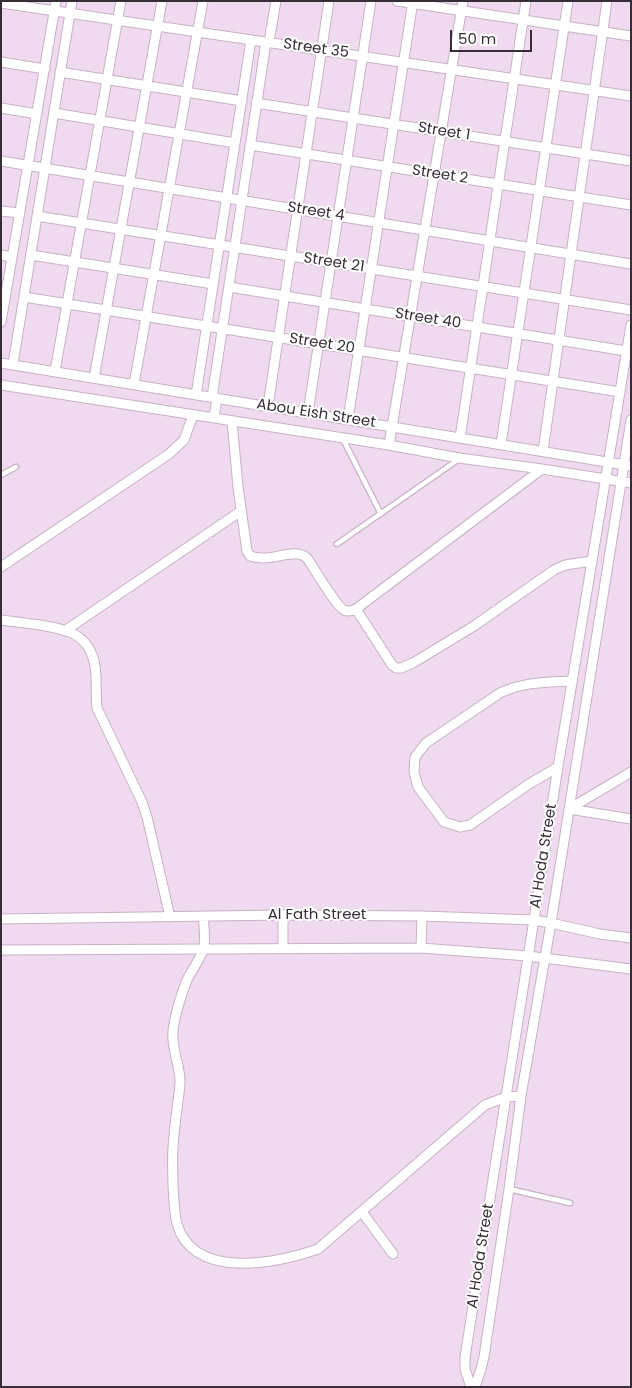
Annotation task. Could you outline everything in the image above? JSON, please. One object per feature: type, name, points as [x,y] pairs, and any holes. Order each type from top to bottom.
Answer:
[{"type":"street","points":[[13,364],[72,1]]},
{"type":"street","points":[[55,372],[121,1]]},
{"type":"street","points":[[94,378],[162,1]]},
{"type":"street","points":[[134,384],[203,1]]},
{"type":"street","points":[[214,418],[223,329],[256,103],[276,1]]},
{"type":"street","points":[[268,406],[329,1]]},
{"type":"street","points":[[308,413],[371,1]]},
{"type":"street","points":[[396,1],[631,36]]},
{"type":"street","points":[[389,445],[463,1]]},
{"type":"street","points":[[460,438],[526,1]]},
{"type":"street","points":[[501,444],[568,1]]},
{"type":"street","points":[[543,451],[607,1]]},
{"type":"street","name":"Street 35","points":[[1,2],[55,6],[70,12],[117,20],[631,96]]},
{"type":"street","points":[[348,420],[412,2]]},
{"type":"street","points":[[1,322],[3,297],[20,214],[55,6]]},
{"type":"street","points":[[196,394],[251,40]]},
{"type":"street","points":[[1,62],[45,69]]},
{"type":"street","points":[[60,72],[242,100]]},
{"type":"street","name":"Street 1","points":[[256,103],[631,161]]},
{"type":"street","points":[[1,108],[37,114]]},
{"type":"street","points":[[54,113],[235,143]]},
{"type":"street","name":"Street 2","points":[[250,146],[631,205]]},
{"type":"street","name":"Street 4","points":[[1,161],[631,264]]},
{"type":"street","points":[[1,210],[20,214]]},
{"type":"street","name":"Street 21","points":[[37,216],[631,310]]},
{"type":"street","points":[[1,255],[12,257]]},
{"type":"street","points":[[31,255],[213,284]]},
{"type":"street","name":"Street 40","points":[[229,287],[626,351]]},
{"type":"street","name":"Street 20","points":[[24,297],[620,392]]},
{"type":"street","name":"Al Hoda Street","points":[[471,1387],[465,1370],[465,1357],[558,767],[631,325]]},
{"type":"street","name":"Abou Eish Street","points":[[1,363],[627,465]]},
{"type":"street","name":"Abou Eish Street","points":[[1,385],[389,445],[460,458],[631,483]]},
{"type":"street","points":[[1,567],[177,448],[184,440],[193,414]]},
{"type":"street","name":"Al Hoda Street","points":[[476,1387],[484,1357],[521,1096],[551,923],[621,481],[627,465],[631,420]]},
{"type":"street","points":[[232,421],[246,551],[250,556],[263,559],[295,554],[304,556],[345,611],[356,609],[542,469]]},
{"type":"street","points":[[66,630],[241,511]]},
{"type":"street","points":[[356,609],[392,665],[396,668],[401,668],[413,663],[474,626],[554,570],[565,565],[592,561]]},
{"type":"street","points":[[1,620],[66,630],[76,634],[92,653],[95,663],[97,708],[145,809],[170,917]]},
{"type":"street","points":[[558,767],[529,784],[470,826],[460,827],[444,822],[418,787],[414,772],[415,757],[426,743],[500,693],[511,688],[534,683],[572,681]]},
{"type":"street","points":[[568,809],[631,772]]},
{"type":"street","points":[[568,809],[631,819]]},
{"type":"street","points":[[283,948],[284,914]]},
{"type":"street","name":"Al Fath Street","points":[[1,919],[284,914],[422,916],[534,920],[600,934],[631,938]]},
{"type":"street","points":[[203,916],[204,948],[186,982],[173,1032],[180,1083],[172,1149],[174,1205],[177,1225],[186,1242],[198,1253],[231,1264],[254,1264],[296,1257],[318,1249],[485,1105],[506,1097],[521,1096]]},
{"type":"street","points":[[421,948],[422,916]]},
{"type":"street","points":[[1,950],[421,948],[528,956],[631,968]]},
{"type":"street","points":[[362,1212],[393,1254]]},
{"type":"lane","points":[[343,439],[381,514]]},
{"type":"lane","points":[[337,544],[460,458]]},
{"type":"lane","points":[[1,475],[16,467]]},
{"type":"lane","points":[[509,1189],[570,1203]]}]
